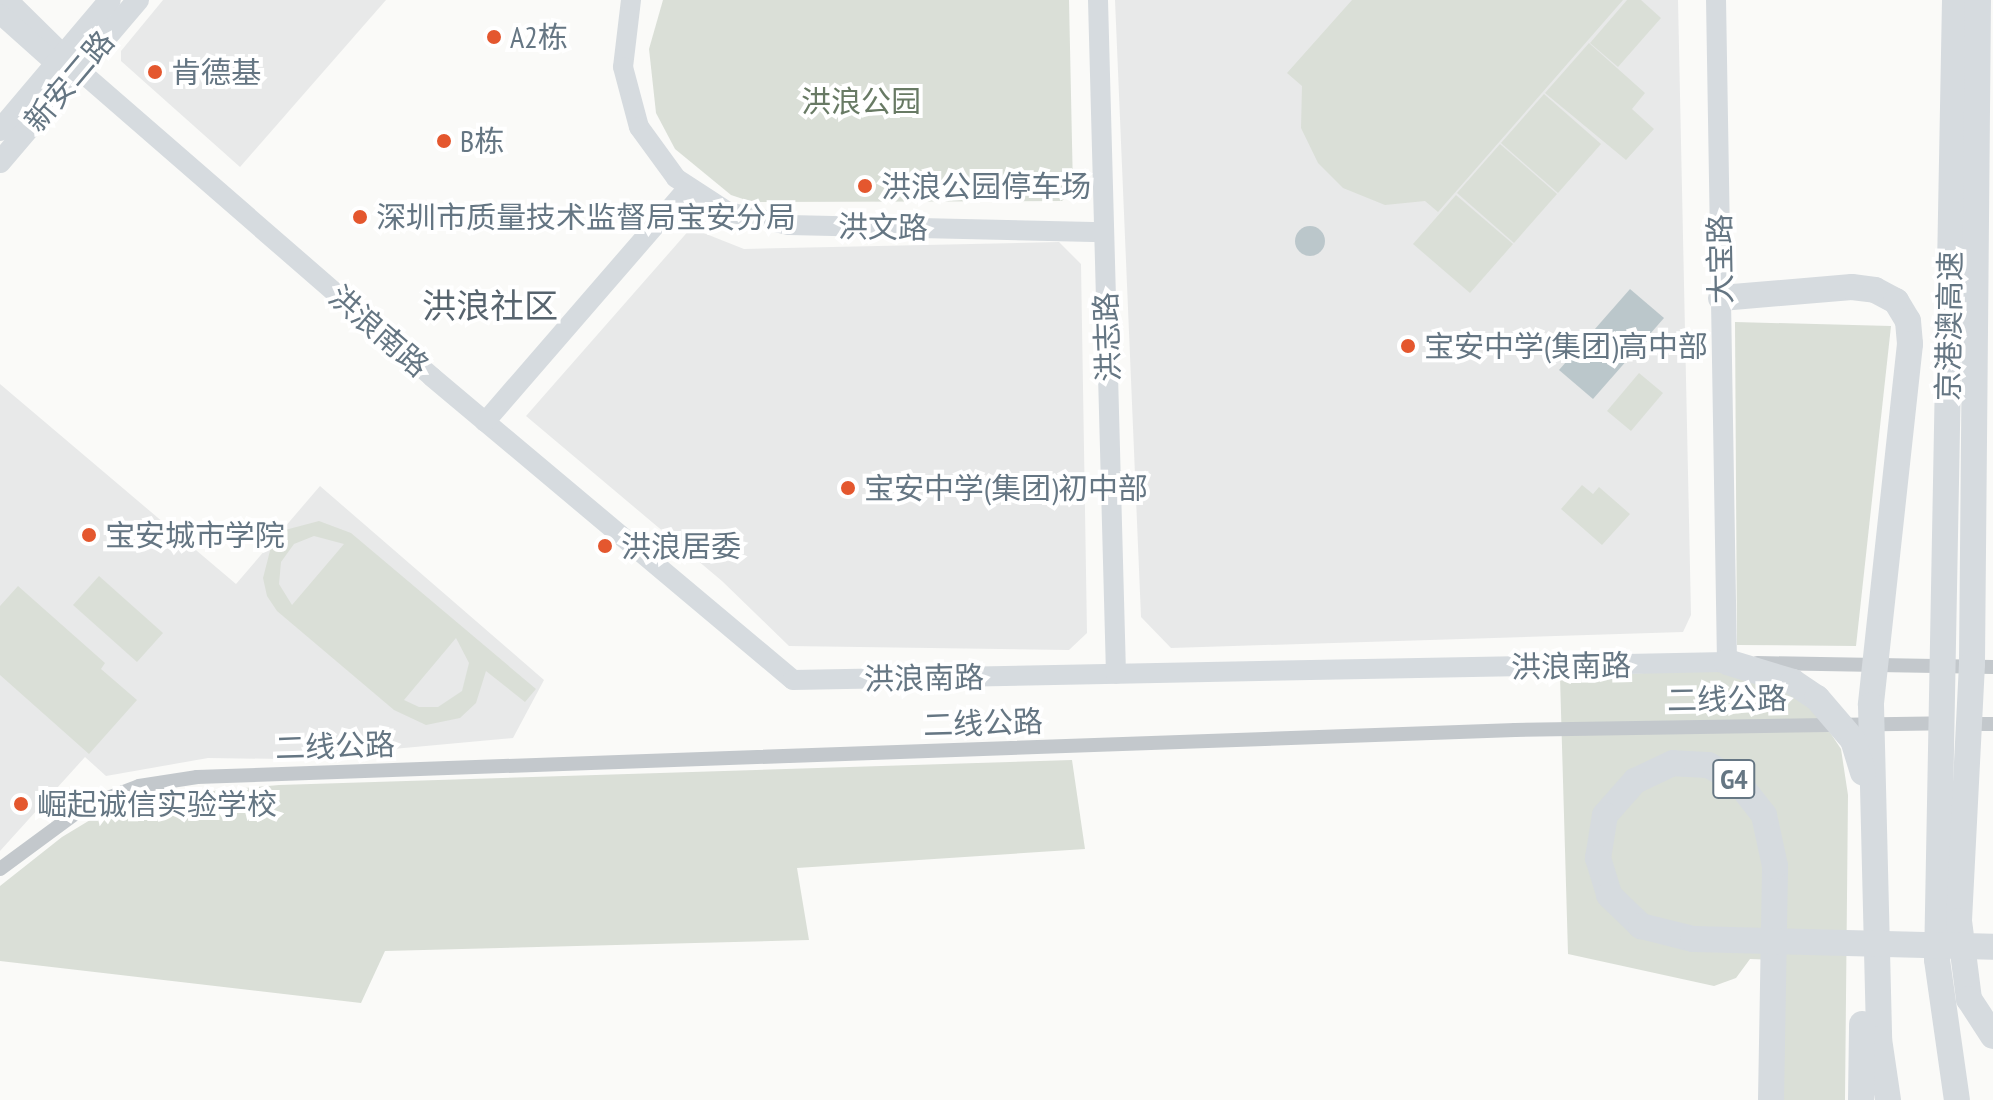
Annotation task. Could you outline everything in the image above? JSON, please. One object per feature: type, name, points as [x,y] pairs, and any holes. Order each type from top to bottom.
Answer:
[{"type":"highway","name":"京港澳高速","points":[[1955,0],[1937,960],[1957,1100]]},
{"type":"highway","name":"京港澳高速","points":[[1978,0],[1976,677],[1967,736],[1959,921],[1969,999],[1993,1036]]},
{"type":"highway","points":[[1985,0],[1993,132]]},
{"type":"highway","points":[[1721,298],[1852,287],[1875,290],[1896,301],[1908,321],[1910,344],[1871,705],[1862,737],[1861,1100]]},
{"type":"highway","points":[[1727,662],[1793,682],[1862,737],[1879,1039],[1888,1100]]},
{"type":"highway","name":"G4","points":[[1771,1100],[1775,866],[1770,832],[1760,807],[1738,782],[1708,765],[1680,762],[1648,773],[1618,796],[1603,821],[1598,858],[1606,889],[1627,917],[1658,933],[1693,939],[1993,947]]},
{"type":"main road","points":[[8,0],[67,62]]},
{"type":"main road","name":"新安二路","points":[[0,162],[110,0]]},
{"type":"main road","name":"新安二路","points":[[0,130],[67,62],[138,0]]},
{"type":"main road","name":"洪文路","points":[[631,0],[623,35],[628,98],[655,154],[688,188],[728,212],[789,225],[1104,232]]},
{"type":"main road","name":"洪志路","points":[[1098,0],[1116,674]]},
{"type":"main road","name":"大宝路","points":[[1716,0],[1727,662]]},
{"type":"main road","points":[[0,14],[67,62]]},
{"type":"main road","name":"洪浪南路","points":[[67,62],[485,422],[793,680],[1727,662]]},
{"type":"main road","points":[[485,422],[688,188]]},
{"type":"street","name":"洪浪南路","points":[[1727,662],[1976,677]]},
{"type":"street","name":"二线公路","points":[[0,869],[84,807],[139,786],[197,777],[1515,730],[1993,724]]},
{"type":"shaded area","points":[[163,0],[386,0],[240,167],[121,61],[121,51]]},
{"type":"shaded area","name":"宝安中学(集团)高中部","points":[[1115,0],[1678,0],[1691,615],[1683,632],[1171,648],[1141,617]]},
{"type":"shaded area","points":[[1310,226],[1321,230],[1325,241],[1321,252],[1310,256],[1299,252],[1295,241],[1299,230]]},
{"type":"shaded area","name":"宝安中学(集团)初中部","points":[[691,228],[744,249],[1059,242],[1081,264],[1087,633],[1069,650],[789,646],[722,581],[526,416]]},
{"type":"shaded area","points":[[1630,289],[1664,318],[1593,399],[1559,370]]},
{"type":"shaded area","name":"宝安城市学院","points":[[0,384],[236,584],[320,486],[544,680],[513,738],[284,759],[208,758],[106,776],[85,757],[0,851]]},
{"type":"green space","name":"洪浪公园","points":[[663,0],[1069,0],[1073,190],[1062,201],[752,202],[731,195],[675,149],[656,113],[649,49]]},
{"type":"green space","points":[[1352,0],[1623,0],[1438,212],[1425,201],[1385,205],[1343,188],[1318,163],[1301,128],[1302,86],[1287,73]]},
{"type":"green space","points":[[1627,0],[1641,0],[1661,18],[1618,67],[1590,43]]},
{"type":"green space","points":[[1589,43],[1645,93],[1632,109],[1654,129],[1626,160],[1545,93]]},
{"type":"green space","points":[[1544,94],[1601,144],[1558,193],[1501,143]]},
{"type":"green space","points":[[1500,144],[1557,194],[1514,243],[1457,193]]},
{"type":"green space","points":[[1456,195],[1513,244],[1470,293],[1413,244]]},
{"type":"green space","points":[[1735,322],[1891,326],[1856,646],[1737,645]]},
{"type":"green space","points":[[1639,373],[1663,393],[1631,431],[1607,411]]},
{"type":"green space","points":[[1582,485],[1593,494],[1599,487],[1630,514],[1602,545],[1561,509]]},
{"type":"green space","points":[[319,521],[351,533],[536,689],[525,702],[486,671],[476,703],[460,718],[426,725],[394,710],[277,611],[267,596],[263,578],[272,543],[285,530]],"holes":[[[314,536],[344,544],[292,605],[279,584],[281,562],[294,544]],[[456,638],[469,663],[462,691],[438,707],[419,707],[404,700]]]},
{"type":"green space","points":[[99,576],[163,633],[137,662],[73,605]]},
{"type":"green space","points":[[18,586],[105,663],[101,669],[137,700],[89,754],[0,675],[0,606]]},
{"type":"green space","points":[[1729,669],[1793,690],[1817,713],[1841,749],[1848,795],[1845,1100],[1780,1100],[1777,960],[1750,959],[1736,978],[1714,986],[1568,954],[1560,677]]},
{"type":"green space","points":[[1072,760],[1085,849],[797,868],[809,940],[385,951],[361,1003],[0,961],[0,886],[62,837],[100,814],[149,797],[279,785]]},
{"type":"place","name":"A2栋","points":[[494,37]]},
{"type":"place","name":"肯德基","points":[[155,72]]},
{"type":"place","name":"B栋","points":[[444,141]]},
{"type":"place","name":"洪浪公园停车场","points":[[865,186]]},
{"type":"place","name":"深圳市质量技术监督局宝安分局","points":[[360,217]]},
{"type":"place","name":"宝安中学(集团)高中部","points":[[1408,346]]},
{"type":"place","name":"宝安中学(集团)初中部","points":[[848,488]]},
{"type":"place","name":"宝安城市学院","points":[[89,535]]},
{"type":"place","name":"洪浪居委","points":[[605,546]]},
{"type":"place","name":"崛起诚信实验学校","points":[[21,804]]},
{"type":"district","name":"洪浪社区","points":[[490,306]]}]
